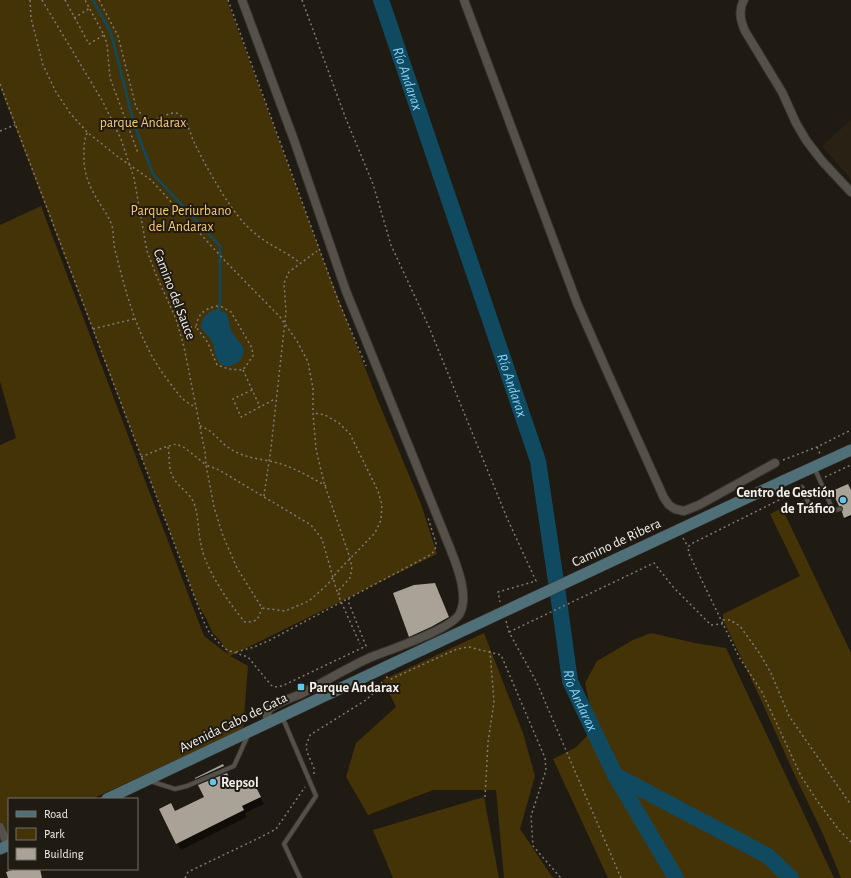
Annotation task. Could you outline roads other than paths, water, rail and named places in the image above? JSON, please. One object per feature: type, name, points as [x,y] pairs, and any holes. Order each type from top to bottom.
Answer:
[{"type":"main road","name":"Camino de Ribera","points":[[394,663],[814,466],[850,452]]},
{"type":"main road","name":"Avenida Cabo de Gata","points":[[109,798],[272,720],[382,672],[394,663]]},
{"type":"street","points":[[242,0],[294,140],[340,277],[456,565],[464,596],[460,614],[450,624],[420,638],[372,657],[276,705],[270,709],[267,714],[272,720]]},
{"type":"street","points":[[464,0],[577,302],[664,498],[669,505],[675,509],[684,511],[699,505],[775,463]]},
{"type":"street","points":[[744,0],[741,5],[741,22],[782,92],[796,123],[806,140],[822,161],[851,192]]},
{"type":"street","points":[[0,827],[6,847]]},
{"type":"lane","points":[[814,466],[832,508],[835,510],[840,509]]},
{"type":"lane","points":[[802,487],[808,502]]},
{"type":"lane","points":[[272,720],[284,721],[316,796],[284,844],[300,878]]},
{"type":"lane","points":[[148,780],[175,788],[188,786],[234,766],[250,731]]},
{"type":"water","points":[[213,310],[220,310],[226,314],[234,335],[244,349],[241,360],[235,364],[228,366],[220,363],[217,359],[211,340],[201,328],[204,318]]},
{"type":"waterway","points":[[93,0],[111,33],[134,124],[153,174],[220,246],[220,303],[218,310]]},
{"type":"waterway","name":"Río Andarax","points":[[381,0],[538,461],[570,681],[615,775],[676,878]]},
{"type":"waterway","name":"Río Andarax","points":[[615,775],[768,856],[791,878]]},
{"type":"place","name":"Centro de Gestión de Tráfico","points":[[843,500]]},
{"type":"place","name":"Parque Andarax","points":[[301,687]]},
{"type":"place","name":"Repsol","points":[[213,782]]},
{"type":"park label","name":"parque Andarax","points":[[143,122]]},
{"type":"park label","name":"Parque Periurbano del Andarax","points":[[181,218]]}]
